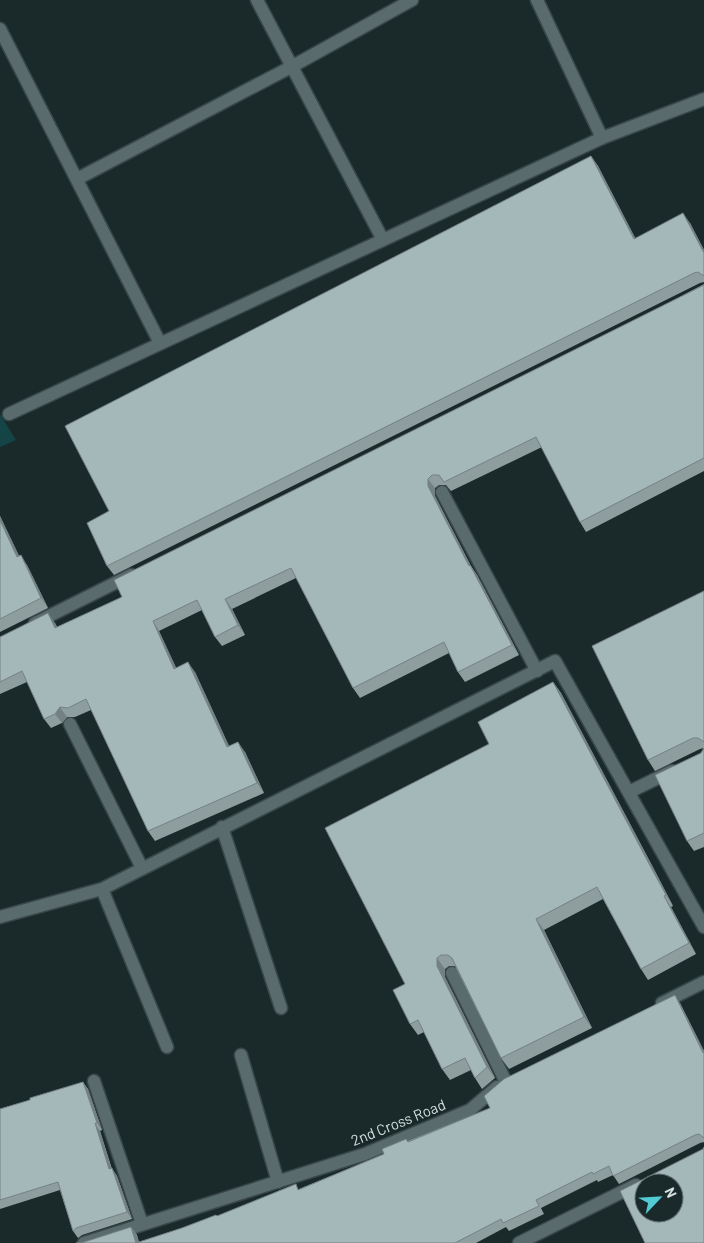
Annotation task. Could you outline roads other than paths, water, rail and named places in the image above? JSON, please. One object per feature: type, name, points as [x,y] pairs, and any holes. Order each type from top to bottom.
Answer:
[{"type":"street","points":[[257,0],[383,240]]},
{"type":"street","points":[[77,179],[291,67],[412,0]]},
{"type":"street","points":[[537,0],[602,138]]},
{"type":"street","points":[[0,29],[160,343]]},
{"type":"street","points":[[9,414],[602,138],[704,99]]},
{"type":"street","points":[[442,492],[537,671]]},
{"type":"street","points":[[27,627],[143,570]]},
{"type":"street","points":[[0,917],[102,889],[555,661],[704,927]]},
{"type":"street","points":[[70,724],[142,868]]},
{"type":"street","points":[[629,792],[687,764]]},
{"type":"street","points":[[222,827],[281,1008]]},
{"type":"street","points":[[102,889],[167,1047]]},
{"type":"street","name":"2nd Cross Road","points":[[84,1243],[365,1154],[470,1110],[509,1078],[452,973]]},
{"type":"street","points":[[652,1008],[704,982]]},
{"type":"street","points":[[241,1055],[278,1182]]},
{"type":"street","points":[[94,1081],[142,1224]]},
{"type":"street","points":[[520,1243],[634,1186]]}]
